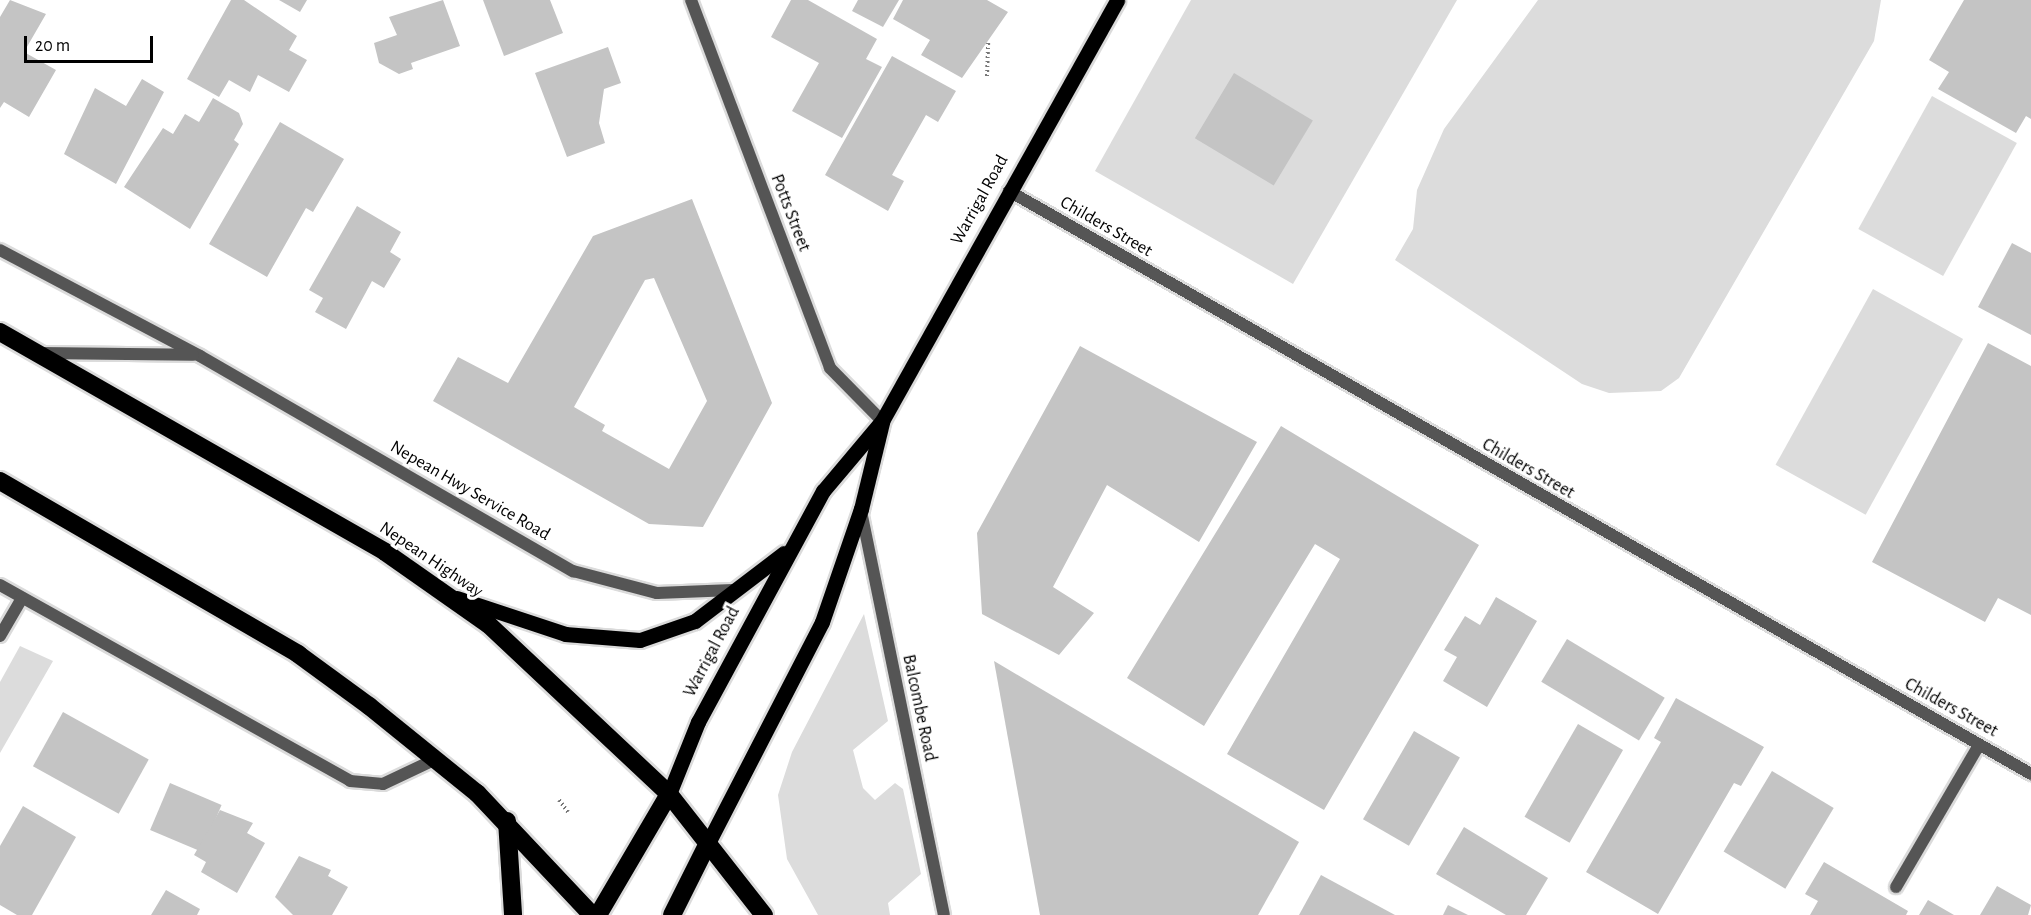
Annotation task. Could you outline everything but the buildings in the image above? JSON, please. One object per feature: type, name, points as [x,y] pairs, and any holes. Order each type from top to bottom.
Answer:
[{"type":"highway","name":"Nepean Highway","points":[[0,333],[385,552],[451,596],[539,670],[669,794],[709,841],[764,915]]},
{"type":"highway","points":[[0,481],[298,654],[436,759],[507,821],[592,915]]},
{"type":"highway","name":"Warrigal Road","points":[[598,915],[669,794]]},
{"type":"highway","points":[[507,821],[513,915]]},
{"type":"highway","name":"Warrigal Road","points":[[672,915],[709,841]]},
{"type":"main road","name":"Warrigal Road","points":[[669,794],[698,722],[791,547],[823,491],[882,421],[1117,0]]},
{"type":"main road","name":"Warrigal Road","points":[[709,841],[822,622],[861,509],[882,421]]},
{"type":"main road","points":[[451,596],[565,634],[626,641],[686,626],[741,588],[791,547]]},
{"type":"street","name":"Potts Street","points":[[691,0],[830,368],[882,421]]},
{"type":"street","name":"Childers Street","points":[[1009,192],[2031,774]]},
{"type":"street","name":"Nepean Hwy Service Road","points":[[0,250],[200,356],[585,576],[657,593],[703,595],[741,588]]},
{"type":"street","name":"Nepean Hwy Service Road","points":[[35,353],[200,356]]},
{"type":"street","name":"Balcombe Road","points":[[861,509],[944,915]]},
{"type":"street","points":[[0,585],[350,781],[383,784],[436,759]]},
{"type":"street","points":[[0,636],[22,598]]},
{"type":"street","points":[[1896,887],[1979,745]]},
{"type":"path","points":[[987,76],[988,41]]},
{"type":"path","points":[[558,800],[568,812]]},
{"type":"shaded area","points":[[1191,0],[1457,0],[1293,284],[1095,171]]},
{"type":"shaded area","points":[[1538,0],[1881,0],[1874,41],[1679,378],[1661,391],[1609,393],[1582,384],[1395,260],[1413,229],[1417,190],[1444,129]]},
{"type":"shaded area","points":[[1932,96],[2017,143],[1943,276],[1858,229]]},
{"type":"shaded area","points":[[1873,289],[1963,339],[1866,515],[1776,465]]},
{"type":"shaded area","points":[[864,614],[888,721],[853,750],[863,788],[875,800],[895,783],[903,789],[921,874],[888,903],[890,915],[818,915],[787,859],[778,795],[792,752]]},
{"type":"shaded area","points":[[20,646],[53,661],[0,753],[0,682]]}]
